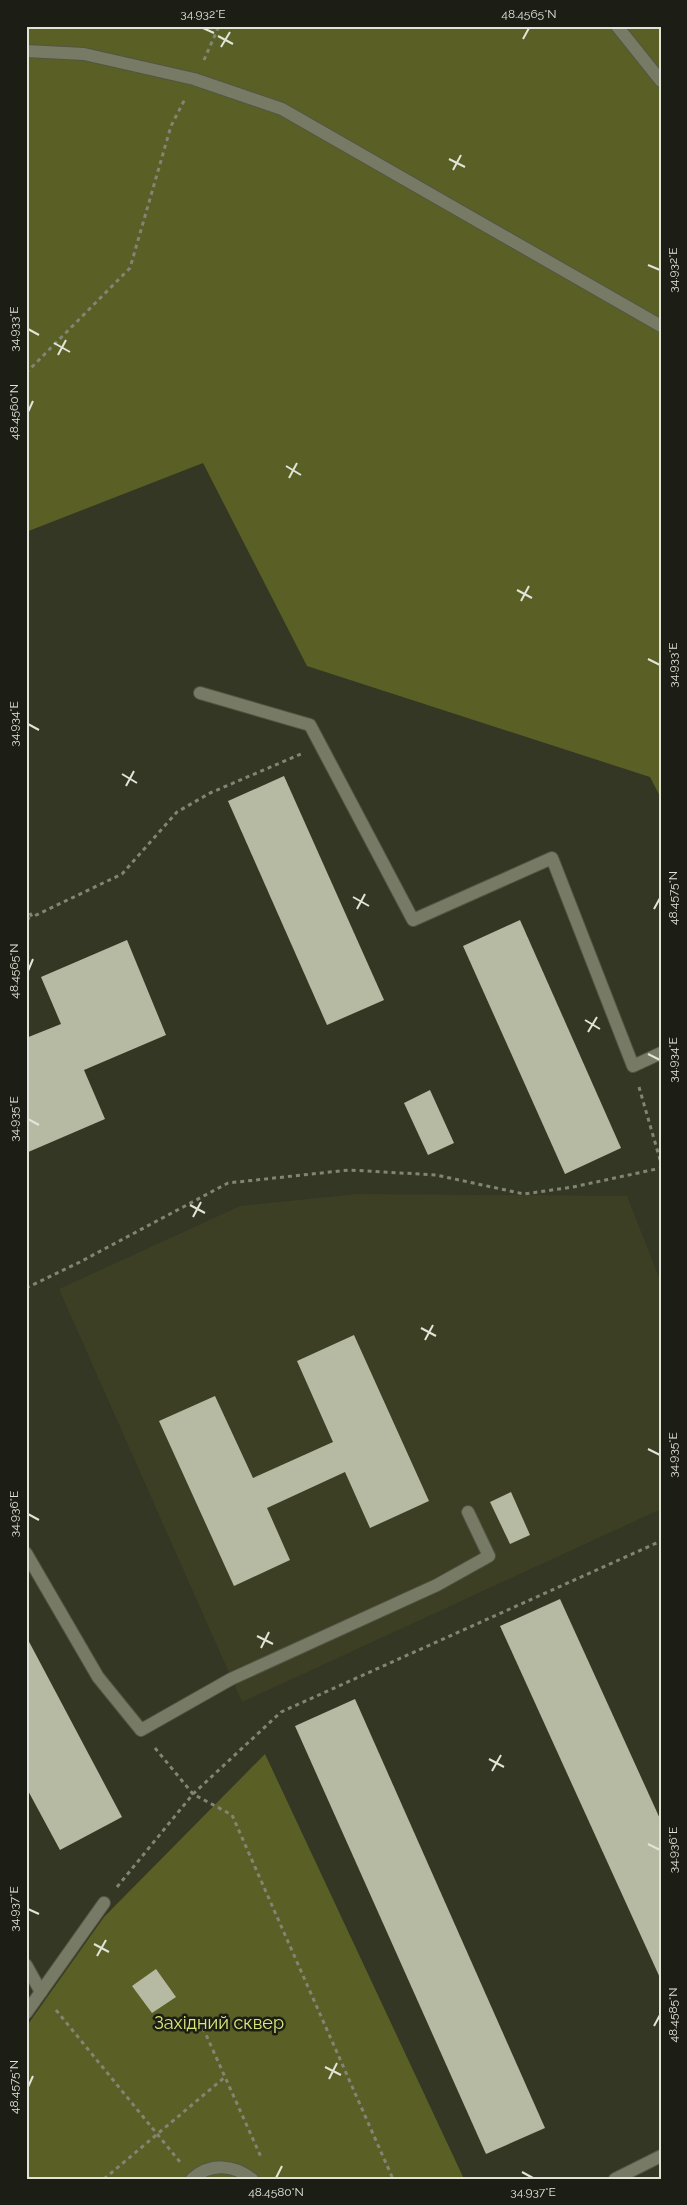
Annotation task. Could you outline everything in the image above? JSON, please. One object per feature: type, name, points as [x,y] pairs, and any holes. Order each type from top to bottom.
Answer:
[{"type":"street","points":[[617,26],[661,81]]},
{"type":"street","points":[[26,51],[84,54],[194,79],[282,109],[661,326]]},
{"type":"street","points":[[200,693],[310,725],[413,920],[552,858],[634,1066],[661,1053]]},
{"type":"street","points":[[26,1553],[98,1677],[141,1730],[231,1679],[437,1585],[489,1556],[468,1512]]},
{"type":"street","points":[[26,2013],[104,1903]]},
{"type":"street","points":[[26,1965],[41,1992]]},
{"type":"street","points":[[615,2179],[661,2156]]},
{"type":"street","points":[[193,2178],[211,2168],[225,2167],[238,2170],[252,2179]]},
{"type":"path","points":[[26,373],[130,268],[171,126],[219,26]]},
{"type":"path","points":[[26,919],[122,874],[177,812],[210,793],[320,746]]},
{"type":"path","points":[[26,906],[32,917]]},
{"type":"path","points":[[634,1066],[661,1163]]},
{"type":"path","points":[[26,1288],[228,1183],[349,1170],[436,1175],[524,1194],[661,1168]]},
{"type":"path","points":[[104,1903],[193,1794],[281,1712],[661,1541]]},
{"type":"path","points":[[141,1730],[193,1794],[232,1816],[394,2179]]},
{"type":"path","points":[[41,1992],[193,2178]]},
{"type":"path","points":[[203,2028],[262,2159]]},
{"type":"path","points":[[104,2179],[225,2078]]},
{"type":"path","points":[[26,2176],[30,2179]]},
{"type":"shaded area","points":[[357,1194],[627,1196],[661,1282],[661,1509],[242,1702],[59,1289],[240,1206]]},
{"type":"green space","points":[[26,26],[661,26],[661,798],[650,777],[307,666],[203,463],[26,532]]},
{"type":"green space","name":"Західний сквер","points":[[265,1754],[464,2179],[26,2179],[26,2027],[104,1917]]},
{"type":"building","points":[[284,776],[384,1000],[327,1025],[228,801]]},
{"type":"building","points":[[520,920],[621,1148],[565,1174],[463,946]]},
{"type":"building","points":[[127,940],[166,1035],[84,1070],[105,1119],[26,1153],[26,1038],[61,1024],[41,977]]},
{"type":"building","points":[[430,1090],[454,1143],[428,1155],[404,1103]]},
{"type":"building","points":[[354,1335],[429,1501],[370,1528],[345,1472],[267,1508],[290,1560],[234,1586],[159,1421],[215,1396],[253,1478],[333,1442],[297,1361]]},
{"type":"building","points":[[511,1492],[530,1535],[510,1544],[490,1502]]},
{"type":"building","points":[[560,1599],[661,1821],[661,1980],[500,1626]]},
{"type":"building","points":[[26,1636],[122,1817],[60,1850],[26,1787]]},
{"type":"building","points":[[355,1699],[545,2128],[486,2154],[295,1726]]},
{"type":"building","points":[[156,1969],[176,1997],[152,2013],[132,1986]]}]
